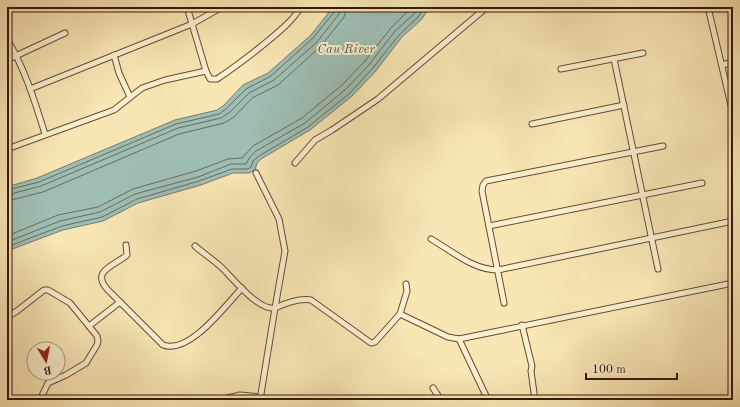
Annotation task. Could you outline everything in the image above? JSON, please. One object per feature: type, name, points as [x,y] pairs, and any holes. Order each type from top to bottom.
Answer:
[{"type":"street","points":[[187,7],[206,71],[210,79],[213,80],[235,67],[289,23],[301,7]]},
{"type":"street","points":[[30,89],[192,24],[222,7]]},
{"type":"street","points":[[295,163],[315,140],[378,99],[487,7]]},
{"type":"street","points":[[708,7],[733,114]]},
{"type":"street","points":[[7,60],[65,32]]},
{"type":"street","points":[[7,39],[17,55],[45,134]]},
{"type":"street","points":[[561,69],[643,53]]},
{"type":"street","points":[[114,55],[119,73],[130,97]]},
{"type":"street","points":[[614,59],[658,269]]},
{"type":"street","points":[[722,65],[733,62]]},
{"type":"street","points":[[7,148],[114,110],[142,88],[206,71]]},
{"type":"street","points":[[532,124],[624,105]]},
{"type":"street","points":[[504,303],[482,191],[483,185],[486,182],[663,146]]},
{"type":"street","points":[[219,400],[240,395],[260,398],[276,308],[285,251],[284,242],[279,219],[256,173]]},
{"type":"street","points":[[489,226],[702,183]]},
{"type":"street","points":[[431,239],[479,267],[488,270],[498,270],[733,221]]},
{"type":"street","points":[[126,245],[127,255],[103,272],[101,278],[102,284],[163,346],[171,348],[179,346],[201,332],[242,288]]},
{"type":"street","points":[[195,246],[220,266],[262,305],[268,308],[276,308],[283,304],[296,301],[311,300],[374,343],[400,314],[407,291],[406,284]]},
{"type":"street","points":[[400,314],[448,337],[459,339],[733,283]]},
{"type":"street","points":[[7,317],[44,290],[48,290],[70,303],[97,336],[97,345],[86,363],[81,367],[48,383],[40,400]]},
{"type":"street","points":[[89,326],[120,302]]},
{"type":"street","points":[[522,325],[532,366],[530,371],[535,400]]},
{"type":"street","points":[[459,339],[488,400]]},
{"type":"street","points":[[434,388],[441,400]]},
{"type":"water","name":"Cau River","points":[[333,7],[430,7],[421,20],[402,37],[375,72],[352,96],[310,130],[261,159],[257,163],[255,170],[249,173],[233,173],[201,185],[138,203],[103,221],[63,230],[7,251],[7,187],[37,178],[175,120],[217,110],[223,106],[243,85],[268,73],[311,35]]}]
